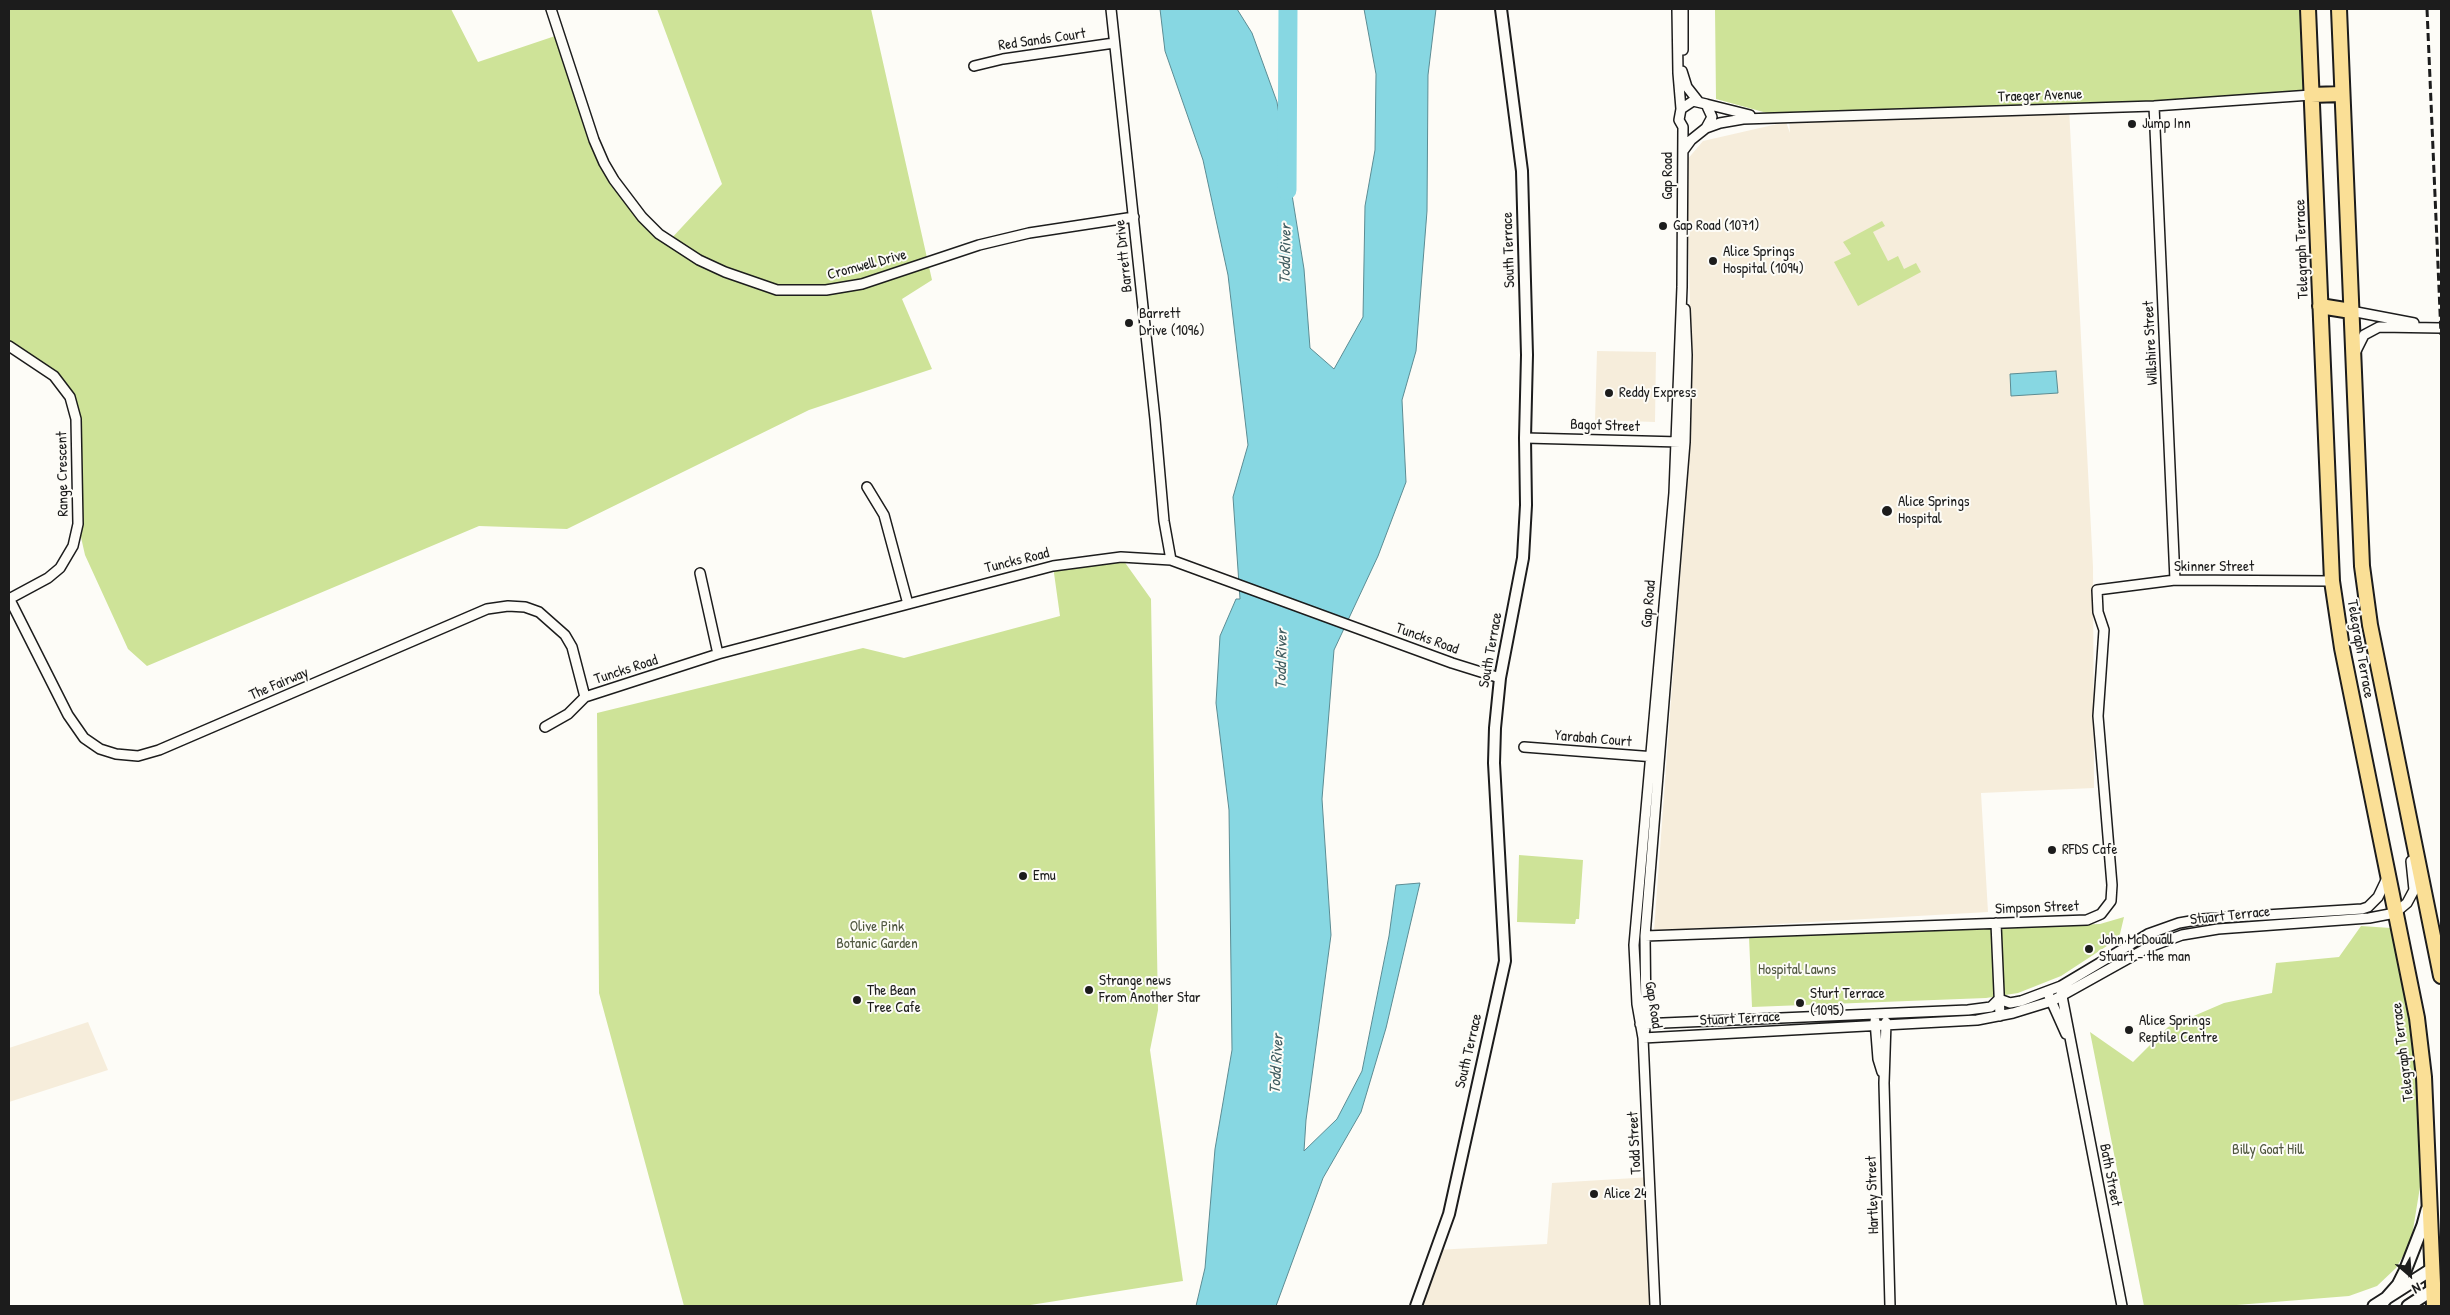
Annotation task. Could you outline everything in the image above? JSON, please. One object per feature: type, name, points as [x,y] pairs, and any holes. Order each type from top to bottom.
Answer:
[{"type":"highway","name":"Telegraph Terrace","points":[[2308,9],[2332,581],[2342,648],[2411,990],[2421,1050],[2429,1202],[2437,1265],[2438,1286],[2434,1306]]},
{"type":"highway","name":"Telegraph Terrace","points":[[2339,9],[2362,566],[2370,625],[2388,719],[2441,976]]},
{"type":"highway","points":[[2311,95],[2342,94]]},
{"type":"highway","points":[[2320,306],[2352,311]]},
{"type":"main road","points":[[2379,1304],[2398,1285],[2413,1256],[2429,1202]]},
{"type":"main road","points":[[2379,1304],[2437,1265]]},
{"type":"main road","points":[[2408,1306],[2438,1286]]},
{"type":"street","name":"Cromwell Drive","points":[[551,9],[594,140],[614,180],[642,217],[659,234],[699,260],[725,272],[777,290],[826,290],[862,284],[979,245],[1030,233],[1134,217]]},
{"type":"street","name":"Barrett Drive","points":[[1110,9],[1156,419],[1164,521],[1171,560]]},
{"type":"street","name":"South Terrace","points":[[1416,1306],[1449,1214],[1505,961],[1494,763],[1494,728],[1500,678],[1523,558],[1526,504],[1527,355],[1522,171],[1501,9]]},
{"type":"street","name":"Gap Road","points":[[1677,9],[1678,73],[1681,96]]},
{"type":"street","name":"Gap Road","points":[[1643,1024],[1635,981],[1634,945],[1655,758],[1663,723],[1680,509],[1677,492],[1675,442],[1682,287],[1683,126],[1679,120],[1681,109],[1683,9]]},
{"type":"street","name":"Red Sands Court","points":[[974,66],[1003,58],[1114,43]]},
{"type":"street","points":[[1682,71],[1687,86],[1702,102],[1712,117],[1703,130],[1689,132],[1683,126]]},
{"type":"street","name":"Traeger Avenue","points":[[1682,152],[1703,130],[1730,120],[2154,106],[2311,95]]},
{"type":"street","points":[[1681,109],[1688,102],[1702,102]]},
{"type":"street","name":"Traeger Avenue","points":[[1702,102],[1770,118]]},
{"type":"street","name":"Willshire Street","points":[[2154,106],[2175,580]]},
{"type":"street","name":"Gap Road","points":[[1643,1038],[1645,936],[1655,758],[1653,722],[1671,513],[1677,492],[1685,442],[1687,340],[1682,287]]},
{"type":"street","points":[[2352,311],[2441,328]]},
{"type":"street","points":[[2354,359],[2360,339],[2369,331],[2391,326],[2441,328]]},
{"type":"street","name":"Range Crescent","points":[[9,346],[54,376],[70,397],[76,419],[78,524],[72,546],[60,568],[48,578],[9,598]]},
{"type":"street","name":"Bagot Street","points":[[1525,438],[1685,442]]},
{"type":"street","points":[[867,487],[884,515],[908,604]]},
{"type":"street","points":[[1671,513],[1680,509]]},
{"type":"street","name":"Tuncks Road","points":[[545,727],[568,714],[586,697],[718,654],[1053,566],[1121,557],[1171,560],[1452,663],[1500,678]]},
{"type":"street","points":[[700,574],[718,654]]},
{"type":"street","name":"Skinner Street","points":[[2097,590],[2175,580],[2332,581]]},
{"type":"street","name":"Simpson Street","points":[[1645,936],[2087,920],[2101,914],[2111,901],[2112,885],[2098,716],[2104,630],[2098,612],[2097,590]]},
{"type":"street","name":"The Fairway","points":[[9,598],[68,715],[84,738],[100,749],[116,754],[138,756],[160,750],[487,609],[508,606],[525,607],[539,612],[565,635],[572,647],[586,697]]},
{"type":"street","points":[[2388,719],[2414,882],[2414,890],[2407,903],[2395,913]]},
{"type":"street","points":[[1653,722],[1663,723]]},
{"type":"street","name":"Yarabah Court","points":[[1524,747],[1655,758]]},
{"type":"street","name":"Stuart Terrace","points":[[1643,1024],[1991,1007],[1999,999],[2010,1003],[2061,986],[2148,934],[2179,923],[2202,919],[2362,909],[2378,897],[2388,874]]},
{"type":"street","name":"Stuart Terrace","points":[[1643,1038],[1977,1020],[2000,1016],[2052,1001],[2147,948],[2182,935],[2218,929],[2369,918],[2395,913]]},
{"type":"street","points":[[1996,923],[2000,1016]]},
{"type":"street","name":"Bath Street","points":[[2061,986],[2122,1306]]},
{"type":"street","name":"Bath Street","points":[[2046,992],[2052,1001],[2072,1048]]},
{"type":"street","name":"Hartley Street","points":[[1886,1013],[1884,1082],[1890,1306]]},
{"type":"street","name":"Hartley Street","points":[[1874,1014],[1878,1059],[1884,1082]]},
{"type":"street","name":"Todd Street","points":[[1643,1038],[1655,1306]]},
{"type":"street","name":"South Terrace","points":[[1422,1306],[1423,1287]]},
{"type":"shaded area","name":"Alice Springs Hospital","points":[[2069,108],[2093,567],[2094,788],[1981,793],[1988,912],[1654,931],[1689,455],[1691,341],[1686,161],[1703,141],[1786,122],[1790,133],[1789,119]]},
{"type":"shaded area","points":[[1597,351],[1656,352],[1655,422],[1595,420]]},
{"type":"shaded area","points":[[88,1022],[108,1070],[9,1102],[9,1048]]},
{"type":"shaded area","points":[[1651,1177],[1655,1306],[1422,1306],[1423,1287],[1436,1250],[1547,1244],[1552,1183]]},
{"type":"green space","points":[[9,9],[451,9],[478,62],[561,34],[587,119],[614,180],[669,241],[722,184],[657,9],[871,9],[932,280],[902,299],[932,369],[809,410],[567,529],[479,526],[147,666],[128,649],[85,555],[78,524],[76,419],[60,382],[9,346]]},
{"type":"green space","points":[[1715,9],[2308,9],[2311,95],[1789,119],[1716,99]]},
{"type":"green space","points":[[1882,221],[1885,226],[1873,232],[1888,261],[1898,256],[1904,269],[1916,263],[1921,272],[1858,306],[1834,262],[1851,254],[1843,242]]},
{"type":"green space","name":"Olive Pink Botanic Garden","points":[[1121,557],[1151,599],[1158,1010],[1150,1050],[1183,1281],[1024,1306],[684,1306],[599,993],[597,713],[863,648],[904,658],[1060,616],[1053,566]]},
{"type":"green space","points":[[1519,855],[1583,860],[1579,919],[1576,919],[1575,924],[1517,922]]},
{"type":"green space","name":"Hospital Lawns","points":[[2124,917],[2120,934],[2113,942],[2061,976],[2018,993],[1986,998],[1752,1007],[1749,937],[2100,924]]},
{"type":"green space","name":"Billy Goat Hill","points":[[2361,926],[2391,928],[2411,995],[2420,1059],[2420,1187],[2411,1242],[2396,1268],[2377,1286],[2349,1296],[2224,1306],[2144,1306],[2090,1032],[2133,1062],[2168,1027],[2224,1003],[2272,993],[2276,963],[2339,957]]},
{"type":"water","points":[[1160,9],[1237,9],[1252,33],[1277,102],[1304,269],[1310,348],[1334,369],[1363,317],[1365,206],[1375,150],[1376,74],[1364,9],[1436,9],[1428,75],[1427,211],[1416,351],[1402,400],[1406,482],[1378,556],[1334,650],[1322,799],[1331,935],[1306,1120],[1304,1151],[1337,1119],[1362,1071],[1389,936],[1396,885],[1420,883],[1386,1028],[1361,1112],[1323,1178],[1276,1306],[1196,1306],[1205,1268],[1215,1149],[1232,1050],[1229,810],[1216,703],[1220,636],[1236,599],[1240,599],[1233,497],[1248,445],[1228,275],[1203,160],[1165,51]]},
{"type":"water","points":[[2056,371],[2058,393],[2011,396],[2010,374]]},
{"type":"waterway","name":"Todd River","points":[[1287,190],[1288,9]]},
{"type":"railway","points":[[2427,9],[2441,335]]},
{"type":"place","name":"Jump Inn","points":[[2132,124]]},
{"type":"place","name":"Gap Road (1071)","points":[[1663,226]]},
{"type":"place","name":"Alice Springs Hospital (1094)","points":[[1713,261]]},
{"type":"place","name":"Barrett Drive (1096)","points":[[1129,323]]},
{"type":"place","name":"Reddy Express","points":[[1609,393]]},
{"type":"place","name":"Alice Springs Hospital","points":[[1887,511]]},
{"type":"place","name":"RFDS Cafe","points":[[2052,850]]},
{"type":"place","name":"Emu","points":[[1023,876]]},
{"type":"place","name":"John McDouall Stuart - the man","points":[[2089,949]]},
{"type":"place","name":"Strange news From Another Star","points":[[1089,990]]},
{"type":"place","name":"The Bean Tree Cafe","points":[[857,1000]]},
{"type":"place","name":"Sturt Terrace (1095)","points":[[1800,1003]]},
{"type":"place","name":"Alice Springs Reptile Centre","points":[[2129,1030]]},
{"type":"place","name":"Alice 24","points":[[1594,1194]]}]
